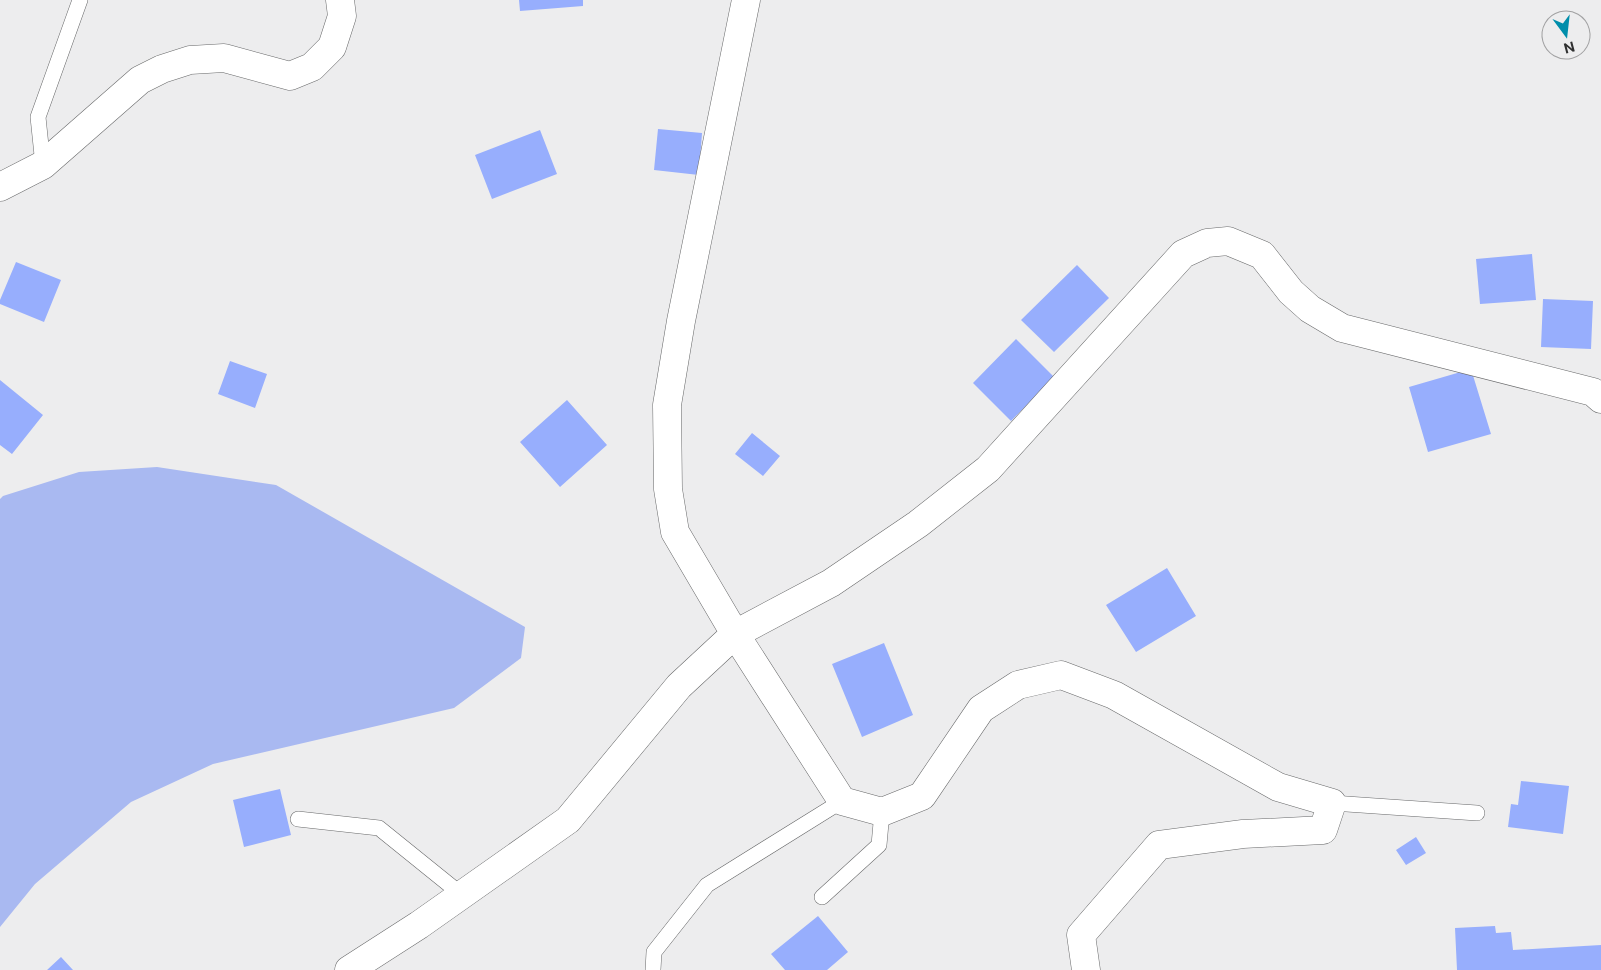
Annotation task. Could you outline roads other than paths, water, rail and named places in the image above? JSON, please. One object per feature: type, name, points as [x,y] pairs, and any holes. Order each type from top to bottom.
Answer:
[{"type":"street","points":[[0,187],[43,165],[140,80],[162,69],[190,60],[224,58],[290,76],[312,67],[332,47],[342,16],[340,0]]},
{"type":"street","points":[[746,0],[681,321],[668,405],[668,489],[675,532],[735,634],[842,801],[882,812],[922,796],[981,709],[1018,686],[1061,675],[1114,696],[1278,787],[1332,803],[1322,830],[1244,834],[1159,845],[1081,935],[1086,970]]},
{"type":"street","points":[[349,970],[419,926],[568,820],[679,686],[735,634],[831,583],[918,524],[988,469],[1183,254],[1207,243],[1228,241],[1262,255],[1291,292],[1304,304],[1342,328],[1594,392],[1601,399]]},
{"type":"lane","points":[[43,165],[38,117],[80,0]]},
{"type":"lane","points":[[653,970],[654,952],[707,885],[842,801]]},
{"type":"lane","points":[[1332,803],[1477,812]]},
{"type":"lane","points":[[822,897],[879,846],[882,812]]},
{"type":"lane","points":[[298,819],[379,828],[462,895]]}]
